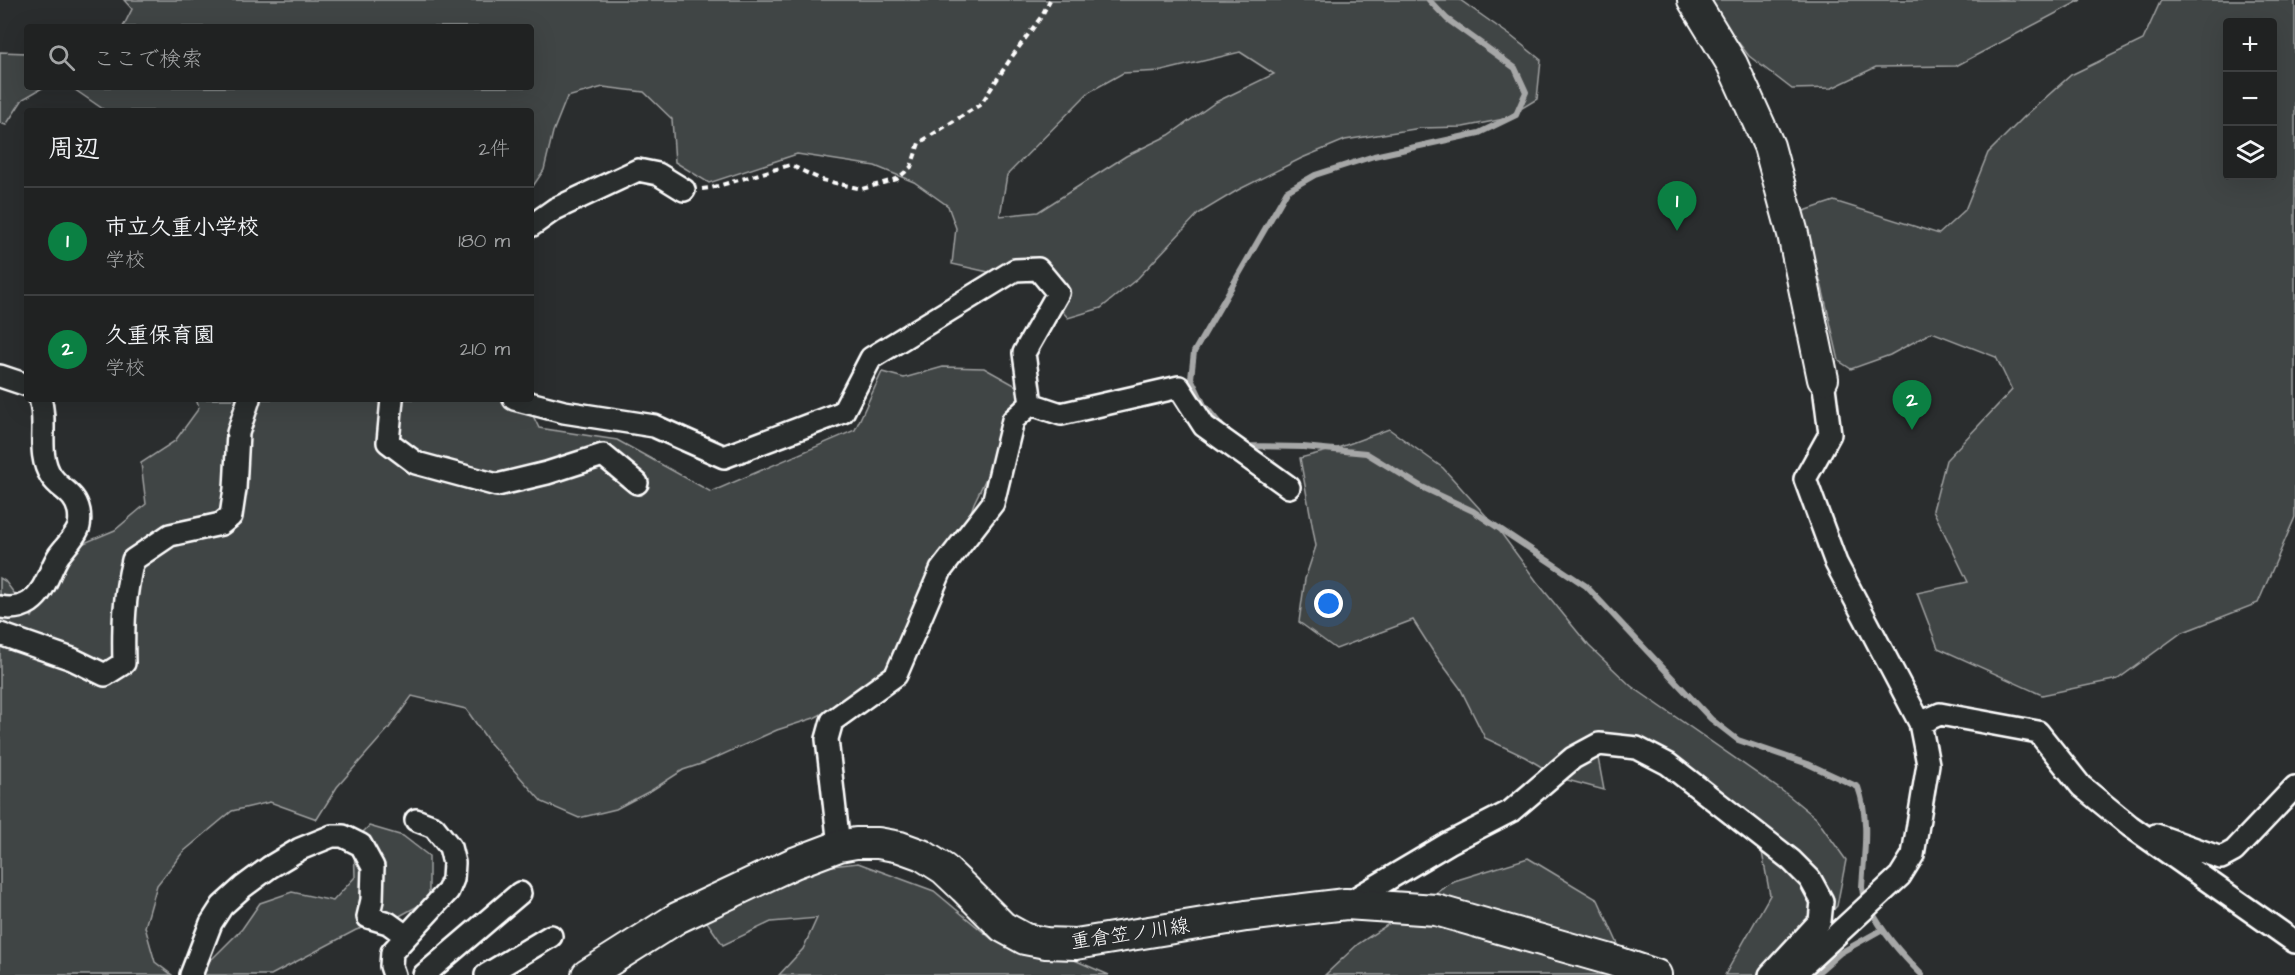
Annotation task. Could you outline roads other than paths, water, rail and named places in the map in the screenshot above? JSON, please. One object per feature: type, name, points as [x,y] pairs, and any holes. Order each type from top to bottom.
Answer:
[{"type":"main road","points":[[1693,0],[1732,64],[1769,146],[1793,234],[1823,379]]},
{"type":"main road","name":"重倉笠ノ川線","points":[[587,975],[677,918],[794,862],[839,846],[856,843],[878,843],[900,847],[922,855],[944,869],[1003,927],[1025,939],[1046,943],[1076,944],[1246,916],[1346,904],[1436,910],[1656,975]]},
{"type":"street","points":[[534,224],[555,209],[638,170],[658,174],[684,190]]},
{"type":"street","points":[[526,402],[564,412],[654,426],[724,457],[843,412],[871,358],[1015,270],[1038,269],[1058,293],[1024,353],[1031,404]]},
{"type":"street","points":[[0,376],[24,383]]},
{"type":"street","points":[[1793,975],[1900,876],[1912,855],[1928,764],[1920,723],[1836,563],[1805,479],[1830,434],[1823,379]]},
{"type":"street","points":[[1031,404],[1061,414],[1179,387],[1204,426],[1289,488]]},
{"type":"street","points":[[0,607],[11,609],[29,603],[40,594],[57,558],[78,528],[79,512],[74,498],[51,476],[44,456],[44,415],[41,402]]},
{"type":"street","points":[[0,634],[72,659],[105,675],[124,663],[122,621],[125,591],[133,560],[170,535],[221,524],[231,516],[236,489],[238,433],[248,402]]},
{"type":"street","points":[[392,402],[388,442],[416,463],[497,485],[547,473],[603,454],[637,483]]},
{"type":"street","points":[[839,846],[827,739],[832,721],[897,675],[941,570],[993,502],[1013,420],[1031,404]]},
{"type":"street","points":[[1920,723],[1940,714],[2038,732],[2081,786],[2130,826],[2295,942]]},
{"type":"street","points":[[1346,904],[1449,843],[1512,810],[1573,758],[1599,744],[1637,748],[1668,764],[1791,860],[1810,879],[1822,901],[1820,921],[1770,975]]},
{"type":"street","points":[[2130,826],[2221,858],[2234,851],[2295,786]]},
{"type":"street","points":[[394,975],[391,966],[392,952],[448,891],[453,879],[454,863],[450,847],[434,827],[416,820]]},
{"type":"street","points":[[191,975],[211,923],[222,906],[270,867],[300,849],[332,836],[342,836],[361,845],[373,867],[372,900],[368,917],[388,923],[406,936]]},
{"type":"street","points":[[424,975],[520,893]]},
{"type":"street","points":[[486,975],[551,936]]},
{"type":"waterway","points":[[1224,429],[1204,405],[1191,378],[1194,352],[1287,191],[1315,175],[1374,156],[1479,133],[1516,115],[1526,92],[1515,68],[1447,19],[1429,0]]},
{"type":"waterway","points":[[1244,443],[1248,446],[1303,447],[1366,453],[1422,487],[1473,511],[1586,586],[1711,719],[1738,740],[1808,764],[1858,787],[1865,824],[1862,887],[1866,901]]},
{"type":"waterway","points":[[1871,910],[1894,944],[1922,975]]},
{"type":"waterway","points":[[1815,975],[1840,953],[1881,930]]},
{"type":"place","name":"市立久重小学校","points":[[1677,231]]},
{"type":"place","name":"久重保育園","points":[[1912,430]]}]
